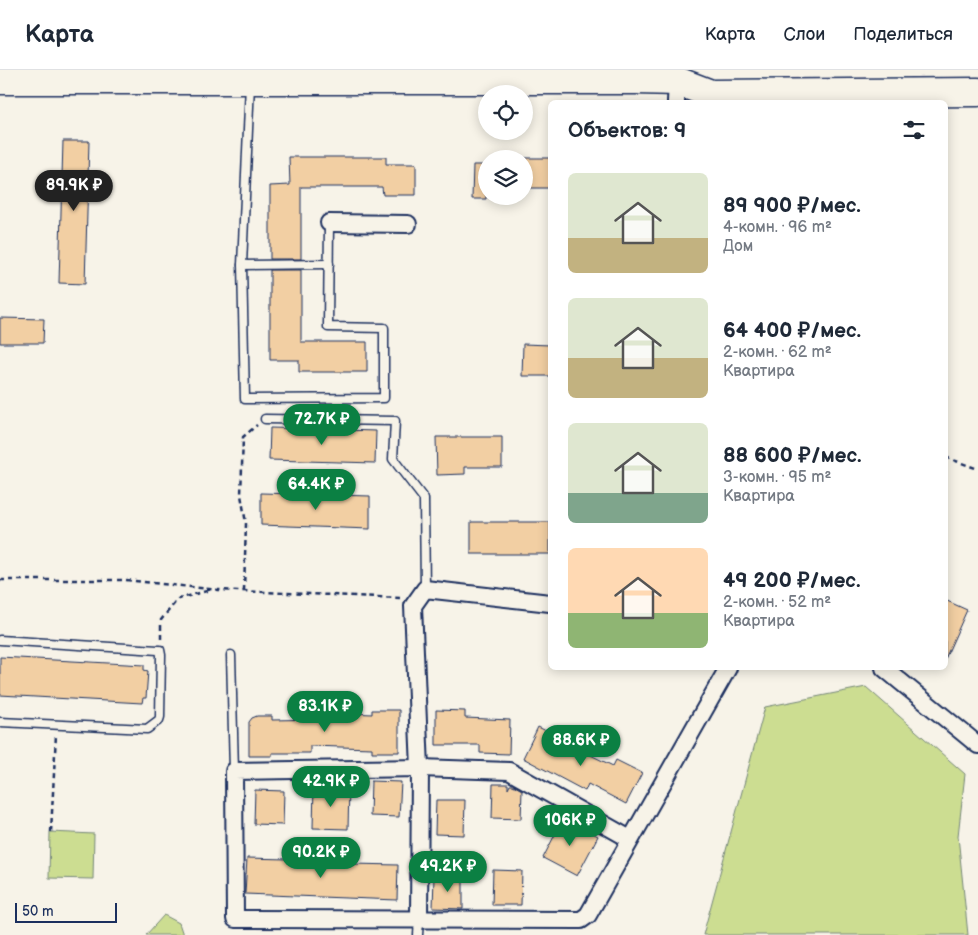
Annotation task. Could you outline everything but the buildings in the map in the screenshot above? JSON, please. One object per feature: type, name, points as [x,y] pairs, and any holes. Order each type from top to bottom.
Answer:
[{"type":"highway","points":[[676,92],[705,70]]},
{"type":"highway","points":[[13,76],[591,75],[676,92],[711,94],[817,98],[978,92]]},
{"type":"street","points":[[329,223],[408,224]]},
{"type":"street","points":[[418,928],[420,768],[413,606],[422,593],[548,603]]},
{"type":"street","points":[[630,839],[509,771],[420,768],[234,771],[235,918],[418,928],[581,920],[588,915],[727,670]]},
{"type":"street","points":[[886,670],[978,745]]},
{"type":"lane","points":[[250,75],[242,265],[245,399],[384,398],[384,328],[328,327],[329,223]]},
{"type":"lane","points":[[242,265],[329,264]]},
{"type":"lane","points":[[265,419],[395,421],[393,459],[424,499],[422,593]]},
{"type":"lane","points":[[0,640],[160,650],[160,717],[156,723],[146,729],[0,722]]},
{"type":"lane","points":[[231,655],[234,771]]},
{"type":"path","points":[[244,591],[246,522],[241,495],[243,437],[265,419]]},
{"type":"path","points":[[948,458],[978,469]]},
{"type":"path","points":[[0,580],[126,580],[244,591],[422,593]]},
{"type":"path","points":[[161,630],[161,620],[178,599],[211,589]]},
{"type":"path","points":[[51,832],[57,724]]},
{"type":"green space","points":[[866,687],[965,774],[958,836],[968,935],[703,935],[765,707]]},
{"type":"green space","points":[[50,832],[94,834],[93,879],[49,878]]},
{"type":"green space","points":[[164,915],[179,923],[183,935],[146,935]]}]
